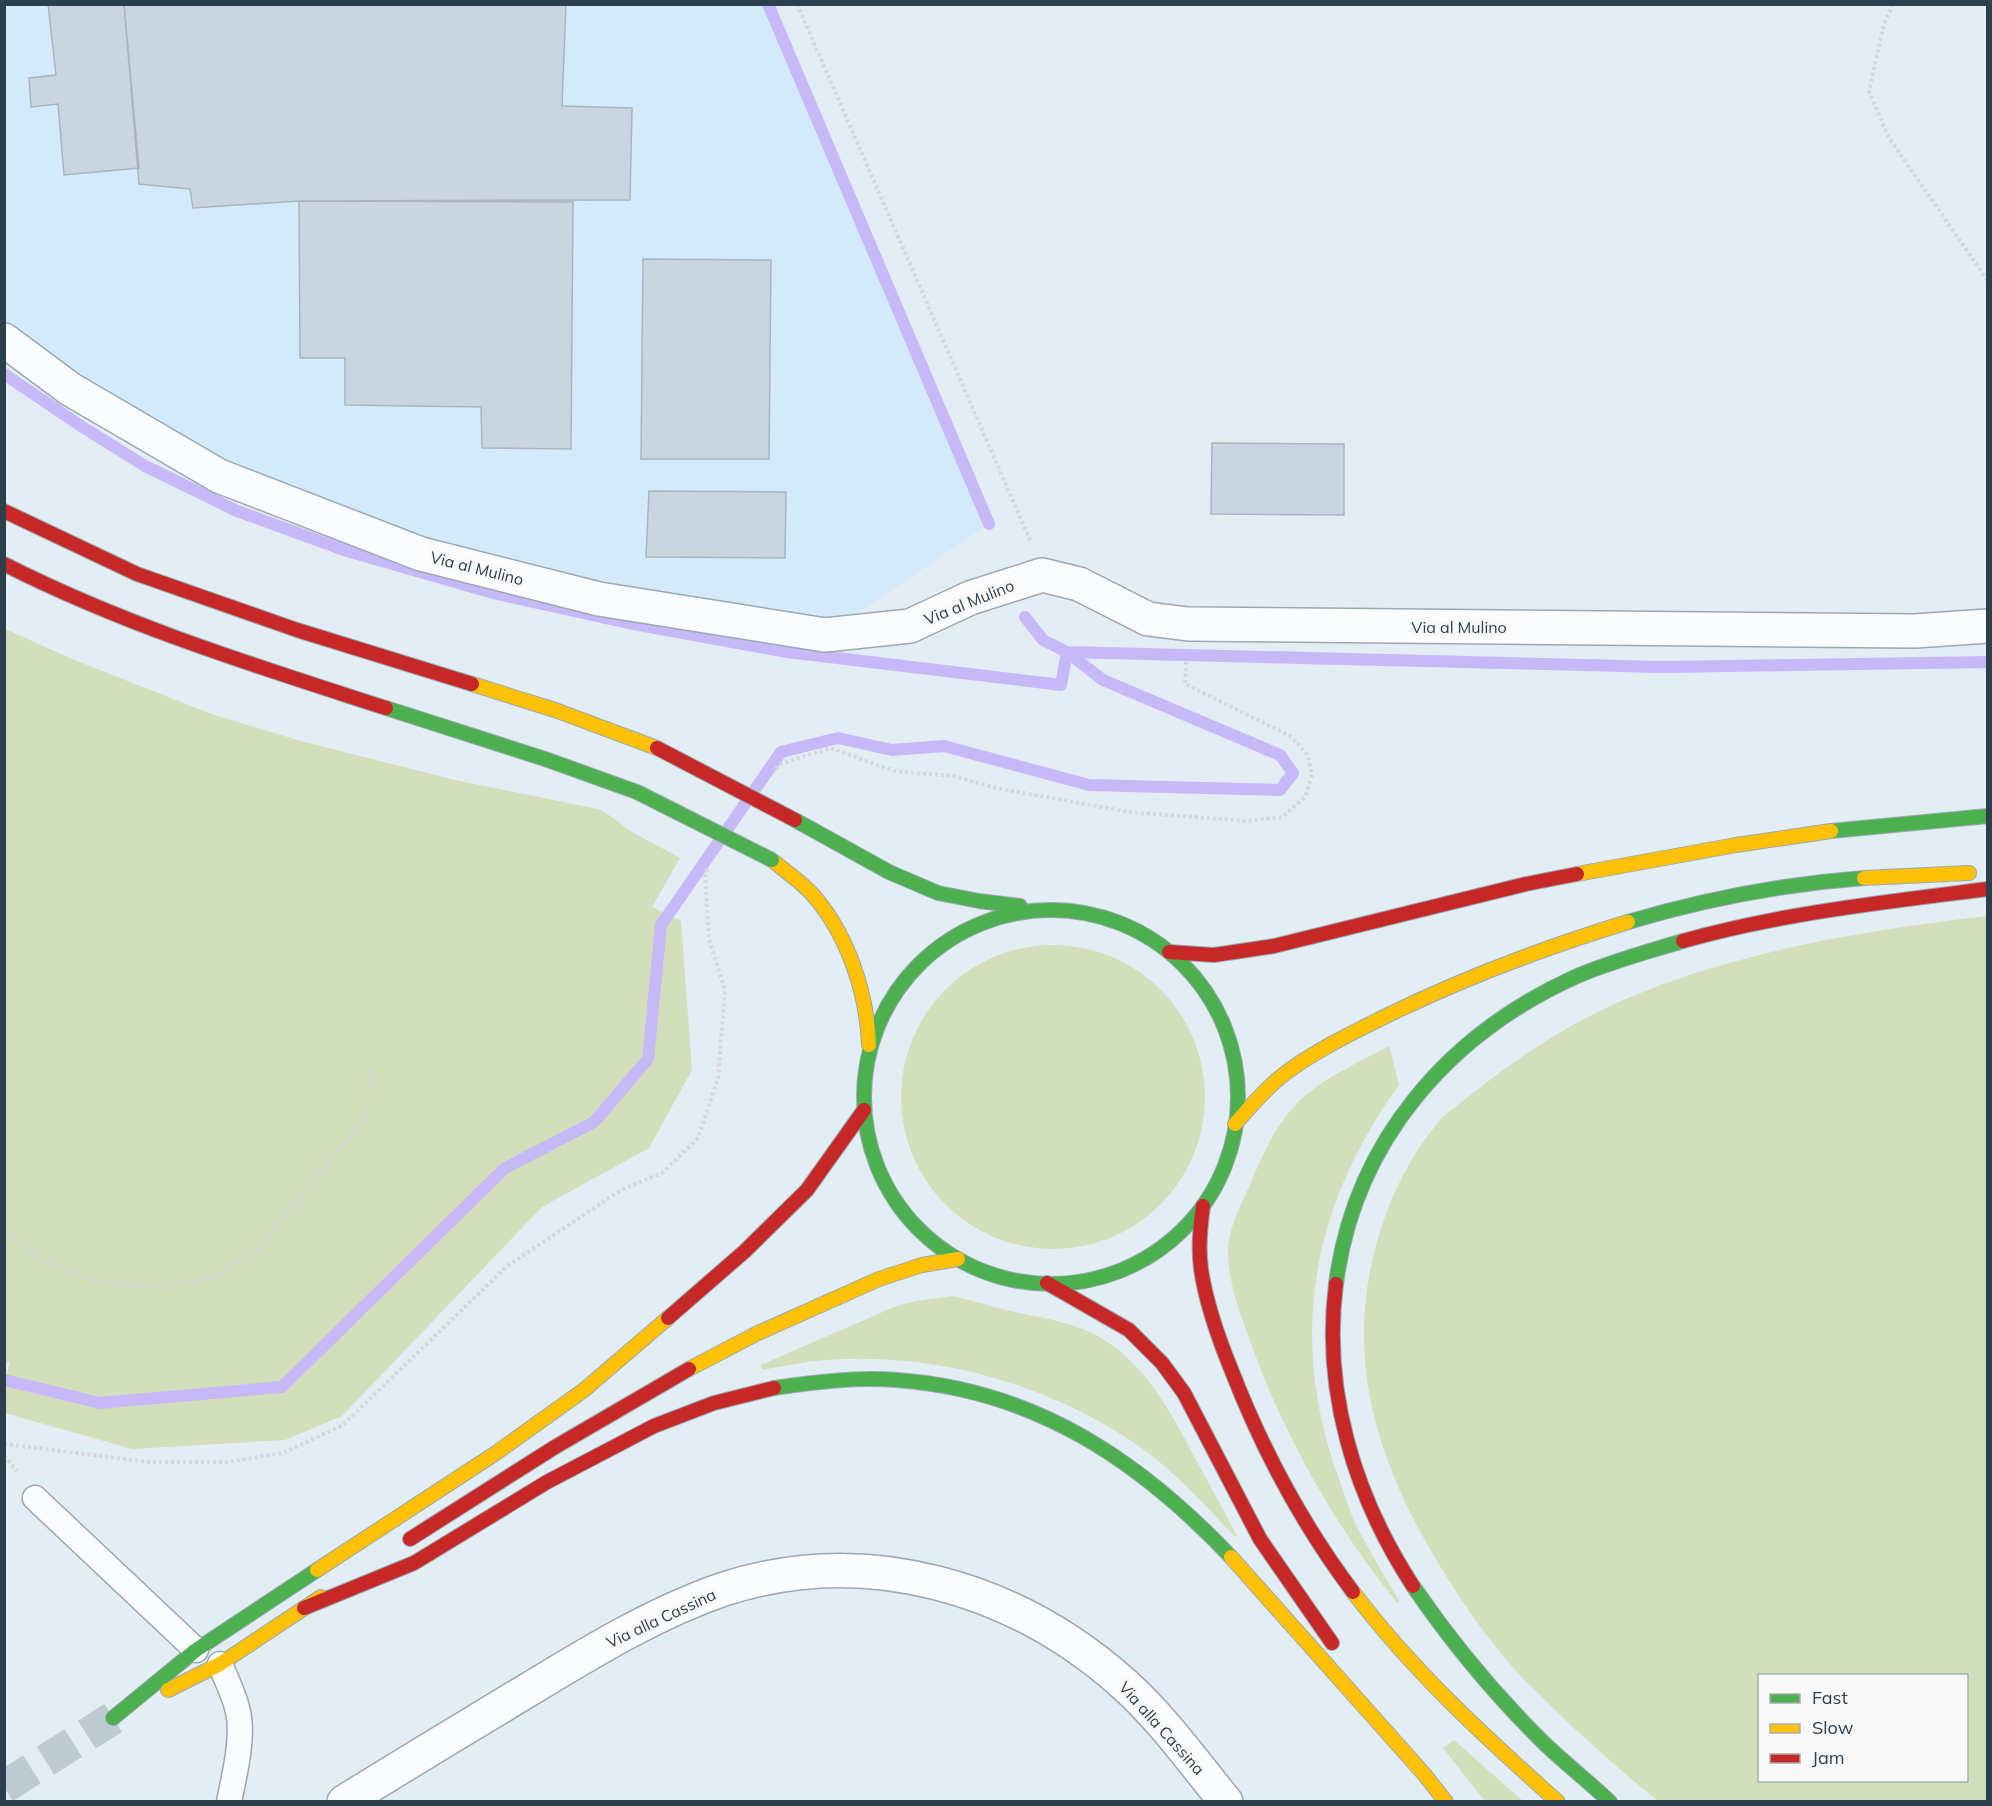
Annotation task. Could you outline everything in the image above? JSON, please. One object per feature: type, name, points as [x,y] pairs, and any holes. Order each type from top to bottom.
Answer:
[{"type":"highway","points":[[4,511],[41,531],[137,574],[297,630],[555,710],[657,748],[889,872],[938,893],[979,901],[1106,917],[1137,932],[1169,952],[1190,971],[1207,994],[1226,1032],[1232,1051],[1238,1087],[1235,1124],[1228,1158],[1213,1190],[1203,1206],[1179,1233],[1150,1255],[1114,1272],[1080,1281],[1029,1283],[973,1267],[928,1238],[892,1195],[875,1162],[864,1110],[870,1039],[863,999],[850,958],[834,926],[819,904],[801,883],[772,860],[637,792],[561,763],[189,644],[114,615],[4,564]]},
{"type":"highway","points":[[1169,952],[1214,955],[1274,946],[1526,884],[1736,845],[1840,830],[1988,816]]},
{"type":"highway","points":[[1235,1124],[1252,1103],[1283,1076],[1359,1030],[1453,983],[1554,945],[1667,912],[1762,891],[1845,879],[1920,874],[1988,873]]},
{"type":"highway","points":[[1610,1802],[1545,1744],[1461,1651],[1423,1600],[1397,1559],[1374,1515],[1354,1464],[1340,1417],[1332,1336],[1334,1294],[1340,1254],[1363,1182],[1377,1154],[1399,1120],[1448,1063],[1518,1008],[1565,981],[1608,963],[1683,940],[1756,924],[1838,909],[1988,889]]},
{"type":"highway","points":[[869,1055],[873,1039],[888,1005],[908,975],[934,950],[966,930],[984,923],[1017,913],[1055,909]]},
{"type":"highway","points":[[363,1569],[220,1664],[113,1718],[196,1650],[496,1453],[584,1390],[745,1251],[807,1190],[864,1110]]},
{"type":"highway","points":[[1203,1206],[1199,1250],[1201,1270],[1222,1344],[1263,1445],[1316,1540],[1347,1585],[1413,1662],[1488,1739],[1558,1802]]},
{"type":"highway","points":[[403,1544],[503,1479],[650,1391],[756,1334],[886,1278],[921,1266],[958,1259]]},
{"type":"highway","points":[[1047,1283],[1129,1330],[1162,1363],[1184,1393],[1260,1539],[1341,1656]]},
{"type":"highway","points":[[304,1608],[414,1563],[570,1468],[657,1425],[700,1408],[775,1386],[813,1381],[854,1378],[930,1384],[986,1396],[1037,1413],[1098,1445],[1156,1485],[1233,1558],[1424,1774]]},
{"type":"highway","points":[[1355,1676],[1446,1802]]},
{"type":"street","name":"Via al Mulino","points":[[4,340],[70,389],[219,476],[422,554],[599,599],[825,635],[910,626],[970,598],[1042,575],[1078,584],[1148,619],[1188,624],[1915,631],[1988,626]]},
{"type":"street","name":"Via alla Cassina","points":[[344,1802],[615,1637],[675,1608],[726,1589],[778,1576],[829,1571],[885,1572],[943,1583],[997,1602],[1044,1626],[1126,1685],[1226,1802]]},
{"type":"lane","points":[[36,1498],[196,1650]]},
{"type":"lane","points":[[220,1664],[238,1712],[240,1726],[229,1802]]},
{"type":"path","points":[[797,4],[1027,530],[1042,575]]},
{"type":"path","points":[[1893,4],[1884,24],[1869,91],[1889,138],[1988,281]]},
{"type":"path","points":[[773,774],[780,764],[831,747],[894,771],[953,776],[996,788],[1129,812],[1246,821],[1282,817],[1305,797],[1312,775],[1308,755],[1290,736],[1185,684]]},
{"type":"path","points":[[4,1444],[148,1462],[227,1462],[283,1453],[343,1425],[506,1267],[621,1190],[662,1173],[698,1138],[718,1078],[725,990],[709,939],[705,872],[712,862]]},
{"type":"path","points":[[4,1231],[44,1262],[100,1283],[165,1287],[216,1276],[257,1249],[366,1116],[370,1069]]},
{"type":"shaded area","points":[[4,5],[768,5],[989,524],[825,635],[599,599],[219,476],[5,340]]},
{"type":"green space","points":[[5,629],[77,661],[214,715],[301,741],[455,780],[602,810],[632,832],[680,858],[652,907],[681,921],[692,1070],[649,1148],[542,1207],[342,1416],[285,1440],[132,1449],[5,1413],[5,1380],[10,1362],[5,1364]]},
{"type":"green space","points":[[1987,916],[1987,1801],[1658,1801],[1570,1724],[1496,1648],[1449,1580],[1418,1528],[1385,1451],[1373,1412],[1366,1372],[1364,1331],[1367,1289],[1380,1231],[1403,1176],[1441,1118],[1512,1064],[1567,1028],[1626,999],[1712,968],[1804,945],[1896,928]]},
{"type":"green space","points":[[1053,945],[1083,948],[1111,957],[1137,971],[1160,990],[1179,1013],[1193,1039],[1202,1067],[1205,1097],[1202,1127],[1193,1155],[1179,1181],[1160,1204],[1137,1223],[1111,1237],[1083,1246],[1053,1249],[1023,1246],[995,1237],[969,1223],[946,1204],[927,1181],[913,1155],[904,1127],[901,1097],[904,1067],[913,1039],[927,1013],[946,990],[969,971],[995,957],[1023,948]]},
{"type":"green space","points":[[1389,1046],[1399,1085],[1369,1131],[1345,1179],[1328,1227],[1317,1276],[1312,1326],[1314,1377],[1324,1429],[1340,1482],[1354,1520],[1399,1601],[1397,1603],[1331,1509],[1277,1409],[1242,1318],[1232,1286],[1228,1254],[1237,1213],[1270,1141],[1290,1111],[1326,1080]]},
{"type":"green space","points":[[953,1296],[1072,1325],[1094,1334],[1128,1358],[1166,1406],[1237,1536],[1235,1537],[1179,1480],[1143,1449],[1108,1426],[1031,1390],[992,1377],[909,1361],[825,1360],[762,1370],[761,1365],[894,1307],[916,1301]]},
{"type":"green space","points":[[1454,1740],[1523,1801],[1485,1801],[1443,1748]]},
{"type":"building","points":[[48,4],[124,4],[139,168],[64,175],[58,104],[31,107],[29,78],[56,75]]},
{"type":"building","points":[[124,4],[566,4],[562,106],[632,108],[630,200],[299,201],[193,208],[190,189],[139,184]]},
{"type":"building","points":[[299,201],[573,202],[571,449],[482,448],[481,407],[345,405],[345,358],[300,358]]},
{"type":"building","points":[[643,259],[771,260],[769,459],[641,459]]},
{"type":"building","points":[[1212,443],[1344,444],[1344,515],[1211,514]]},
{"type":"building","points":[[649,491],[786,492],[785,558],[646,557]]},
{"type":"waterway","points":[[768,4],[989,524]]},
{"type":"waterway","points":[[4,374],[145,466],[237,511],[347,551],[493,593],[628,623],[787,652],[1061,685],[1067,652],[1103,680],[1280,755],[1293,773],[1280,790],[1089,785],[944,746],[892,750],[838,738],[781,752],[661,925],[648,1059],[594,1122],[505,1168],[282,1387],[100,1403],[4,1380]]},
{"type":"waterway","points":[[1025,617],[1043,640],[1067,652],[1661,667],[1988,662]]},
{"type":"tunnel","points":[[4,1787],[113,1718]]},
{"type":"traffic: fast","points":[[386,708],[545,759],[637,792]]},
{"type":"traffic: fast","points":[[637,792],[772,860]]},
{"type":"traffic: fast","points":[[1831,831],[1988,816]]},
{"type":"traffic: fast","points":[[795,820],[889,872],[938,893],[1020,906]]},
{"type":"traffic: fast","points":[[1628,922],[1686,906],[1745,894],[1804,884],[1864,878]]},
{"type":"traffic: fast","points":[[1051,910],[1087,914],[1122,924],[1155,942],[1183,965],[1206,993],[1224,1026],[1234,1061],[1238,1097],[1234,1133],[1224,1168],[1206,1201],[1183,1229],[1155,1252],[1122,1270],[1087,1280],[1051,1284],[1015,1280],[980,1270],[947,1252],[919,1229],[896,1201],[878,1168],[868,1133],[864,1097],[868,1061],[878,1026],[896,993],[919,965],[947,942],[980,924],[1015,914],[1051,910]]},
{"type":"traffic: fast","points":[[1336,1284],[1346,1233],[1363,1185],[1386,1140],[1414,1099],[1448,1062],[1486,1030],[1529,1001],[1575,977],[1683,941]]},
{"type":"traffic: fast","points":[[774,1388],[836,1381],[882,1379],[947,1386],[994,1398],[1039,1415],[1081,1436],[1121,1461],[1196,1522],[1231,1557]]},
{"type":"traffic: fast","points":[[113,1718],[196,1650],[317,1570]]},
{"type":"traffic: fast","points":[[1413,1586],[1443,1628],[1509,1707],[1545,1744],[1610,1802]]},
{"type":"traffic: slow","points":[[472,684],[555,710],[657,748]]},
{"type":"traffic: slow","points":[[1577,874],[1736,845],[1831,831]]},
{"type":"traffic: slow","points":[[772,860],[814,896],[837,929],[854,966],[860,986],[869,1045]]},
{"type":"traffic: slow","points":[[1864,878],[1969,873]]},
{"type":"traffic: slow","points":[[1235,1124],[1283,1075],[1319,1051],[1356,1031],[1472,977],[1565,942],[1628,922]]},
{"type":"traffic: slow","points":[[689,1369],[756,1334],[879,1279],[922,1265],[958,1259]]},
{"type":"traffic: slow","points":[[317,1570],[496,1453],[584,1390],[668,1318]]},
{"type":"traffic: slow","points":[[1231,1557],[1424,1774],[1446,1802]]},
{"type":"traffic: slow","points":[[1353,1592],[1425,1676],[1477,1728],[1558,1802]]},
{"type":"traffic: slow","points":[[168,1690],[220,1664],[321,1597]]},
{"type":"traffic: jam","points":[[4,511],[137,574],[297,630],[472,684]]},
{"type":"traffic: jam","points":[[4,564],[144,626],[386,708]]},
{"type":"traffic: jam","points":[[657,748],[795,820]]},
{"type":"traffic: jam","points":[[1169,952],[1214,955],[1274,946],[1526,884],[1577,874]]},
{"type":"traffic: jam","points":[[1683,941],[1796,916],[1988,889]]},
{"type":"traffic: jam","points":[[668,1318],[745,1251],[807,1190],[864,1110]]},
{"type":"traffic: jam","points":[[1203,1206],[1200,1238],[1201,1269],[1209,1308],[1226,1357],[1256,1428],[1284,1485],[1317,1540],[1353,1592]]},
{"type":"traffic: jam","points":[[1047,1283],[1129,1330],[1162,1363],[1184,1393],[1260,1539],[1332,1643]]},
{"type":"traffic: jam","points":[[1336,1284],[1333,1324],[1334,1364],[1339,1403],[1348,1442],[1359,1480],[1375,1516],[1392,1552],[1413,1586]]},
{"type":"traffic: jam","points":[[410,1539],[555,1447],[689,1369]]},
{"type":"traffic: jam","points":[[304,1608],[414,1563],[547,1482],[654,1426],[714,1403],[774,1388]]}]
